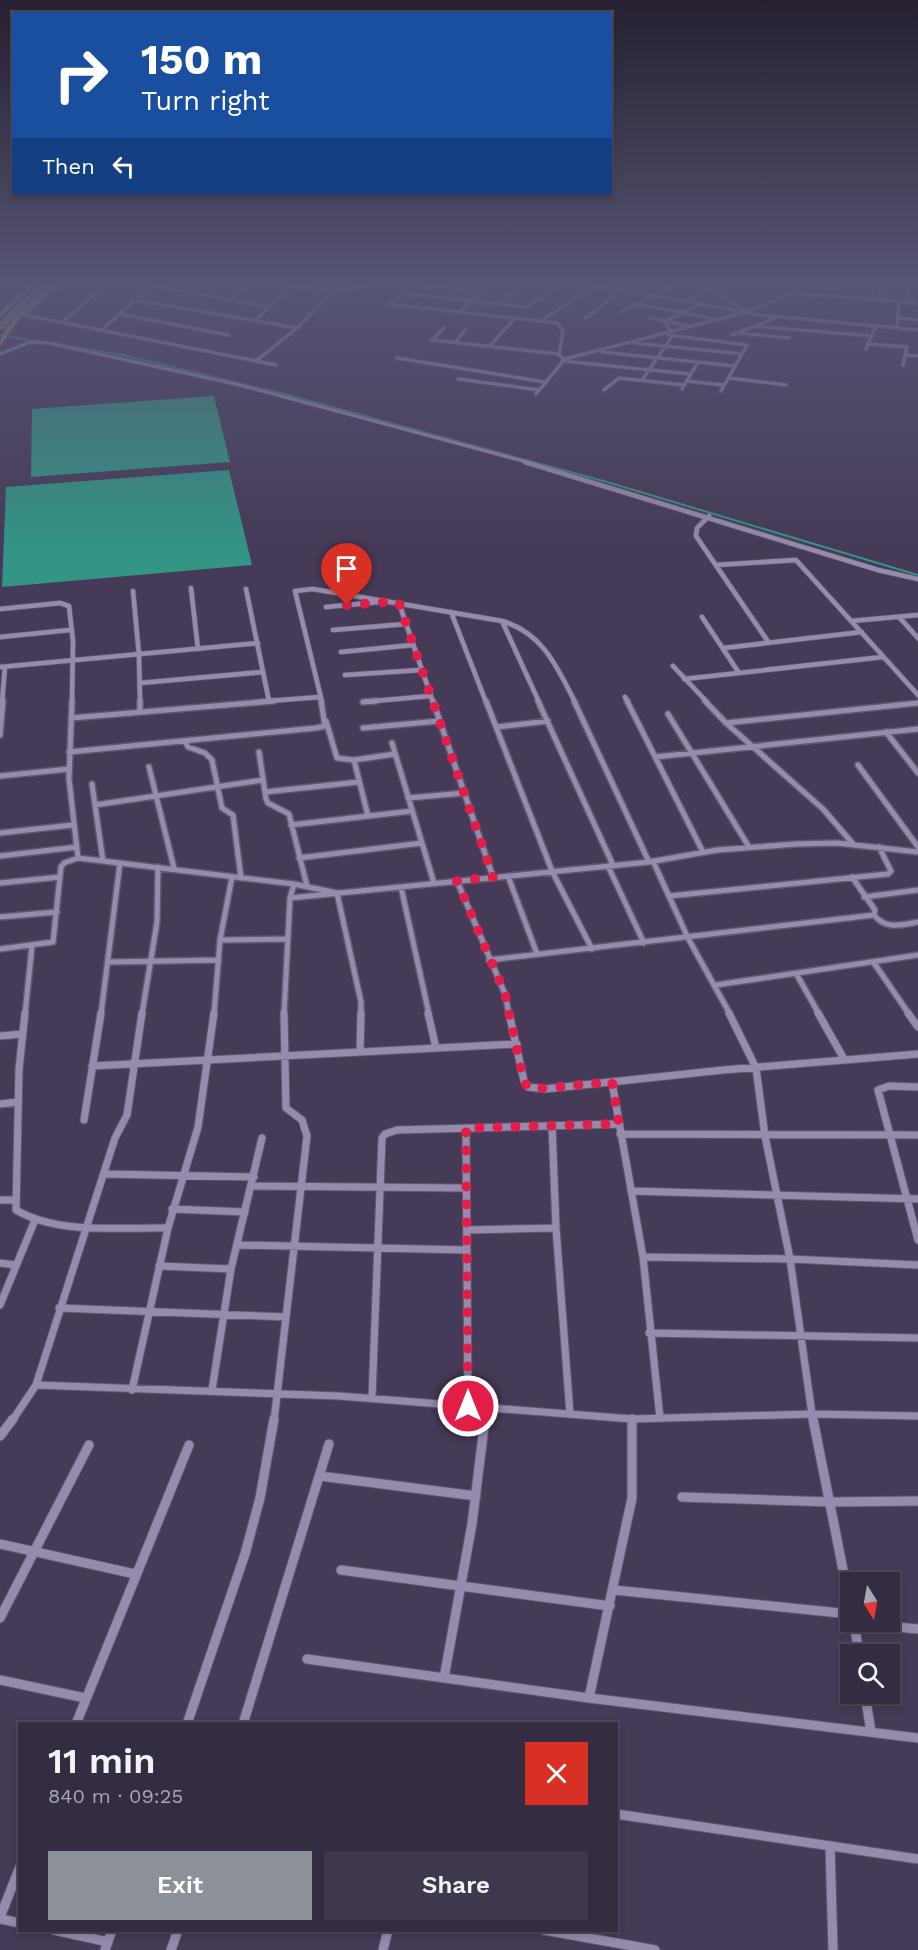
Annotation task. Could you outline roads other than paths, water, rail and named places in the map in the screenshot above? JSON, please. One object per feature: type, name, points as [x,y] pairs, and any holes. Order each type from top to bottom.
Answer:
[{"type":"street","points":[[176,370],[492,452],[634,492],[878,570],[918,579]]},
{"type":"street","points":[[471,370],[545,382]]},
{"type":"street","points":[[536,394],[555,370]]},
{"type":"street","points":[[642,380],[648,370],[690,374]]},
{"type":"street","points":[[684,385],[693,370]]},
{"type":"street","points":[[722,391],[733,370]]},
{"type":"street","points":[[604,390],[617,378],[684,385],[724,386]]},
{"type":"street","points":[[729,378],[786,385]]},
{"type":"street","points":[[458,379],[539,390]]},
{"type":"street","points":[[709,516],[695,533],[769,643]]},
{"type":"street","points":[[716,565],[796,561],[918,695]]},
{"type":"street","points":[[191,588],[198,649]]},
{"type":"street","points":[[246,589],[268,701]]},
{"type":"street","points":[[395,754],[354,760],[337,758],[295,591],[313,589],[502,621],[519,626],[549,653],[582,716],[688,938],[716,985],[756,1068],[765,1136],[790,1259],[812,1414],[844,1572]]},
{"type":"street","points":[[133,591],[139,655],[140,712]]},
{"type":"street","points":[[326,607],[388,602]]},
{"type":"street","points":[[399,603],[493,877]]},
{"type":"street","points":[[0,609],[66,604],[70,609],[72,661],[69,769],[78,858]]},
{"type":"street","points":[[451,612],[552,871],[592,949]]},
{"type":"street","points":[[851,621],[918,615]]},
{"type":"street","points":[[702,617],[739,673]]},
{"type":"street","points":[[899,617],[918,638]]},
{"type":"street","points":[[502,621],[549,721],[644,943]]},
{"type":"street","points":[[333,630],[406,624]]},
{"type":"street","points":[[0,637],[70,630]]},
{"type":"street","points":[[724,648],[861,633]]},
{"type":"street","points":[[0,735],[3,667],[258,643]]},
{"type":"street","points":[[341,652],[413,645]]},
{"type":"street","points":[[684,679],[883,657]]},
{"type":"street","points":[[673,666],[749,746],[823,809],[854,845]]},
{"type":"street","points":[[345,675],[422,670]]},
{"type":"street","points":[[140,683],[263,672]]},
{"type":"street","points":[[363,702],[430,696]]},
{"type":"street","points":[[70,718],[320,697]]},
{"type":"street","points":[[625,697],[703,852]]},
{"type":"street","points":[[726,723],[918,703]]},
{"type":"street","points":[[668,714],[749,847]]},
{"type":"street","points":[[69,752],[316,728],[325,726],[326,721]]},
{"type":"street","points":[[363,728],[439,721]]},
{"type":"street","points":[[496,727],[549,721]]},
{"type":"street","points":[[655,758],[918,729]]},
{"type":"street","points":[[886,732],[918,773]]},
{"type":"street","points":[[185,741],[188,747],[210,755],[222,808],[233,815],[241,878]]},
{"type":"street","points":[[392,743],[434,883]]},
{"type":"street","points":[[260,752],[268,803],[287,811],[307,886]]},
{"type":"street","points":[[354,760],[368,816]]},
{"type":"street","points":[[858,765],[918,847]]},
{"type":"street","points":[[149,767],[174,868]]},
{"type":"street","points":[[0,776],[69,769]]},
{"type":"street","points":[[95,805],[263,780]]},
{"type":"street","points":[[265,792],[359,782]]},
{"type":"street","points":[[92,783],[103,861]]},
{"type":"street","points":[[408,798],[464,793]]},
{"type":"street","points":[[291,825],[412,811]]},
{"type":"street","points":[[0,833],[73,825]]},
{"type":"street","points":[[299,858],[422,843]]},
{"type":"street","points":[[290,898],[651,862],[703,852],[749,847],[819,843],[918,852]]},
{"type":"street","points":[[669,896],[888,874],[891,871],[879,847]]},
{"type":"street","points":[[0,856],[76,848]]},
{"type":"street","points":[[0,949],[53,942],[56,937],[60,877],[64,863],[78,858],[294,884],[337,893]]},
{"type":"street","points":[[84,1120],[109,962],[120,863]]},
{"type":"street","points":[[2,1430],[24,1406],[36,1385],[115,1138],[127,1115],[133,1063],[153,961],[157,922],[158,867]]},
{"type":"street","points":[[508,876],[537,954]]},
{"type":"street","points":[[0,883],[60,877]]},
{"type":"street","points":[[132,1390],[172,1209],[198,1127],[208,1060],[220,940],[232,877]]},
{"type":"street","points":[[852,878],[875,910],[874,915],[879,922],[885,926],[918,922]]},
{"type":"street","points":[[457,881],[505,994],[524,1082],[528,1087],[545,1089],[844,1059],[918,1054]]},
{"type":"street","points":[[188,1722],[245,1554],[260,1498],[279,1393],[307,1136],[302,1120],[286,1108],[284,1099],[286,1056],[283,1025],[287,939],[290,898],[294,884]]},
{"type":"street","points":[[401,887],[436,1048]]},
{"type":"street","points":[[864,897],[918,890]]},
{"type":"street","points":[[337,893],[361,1002],[360,1052]]},
{"type":"street","points":[[0,917],[57,912]]},
{"type":"street","points":[[489,960],[874,915]]},
{"type":"street","points":[[220,940],[287,939]]},
{"type":"street","points":[[32,946],[22,1034],[16,1210],[23,1216],[35,1220],[88,1226],[168,1228]]},
{"type":"street","points":[[716,985],[797,975],[918,955]]},
{"type":"street","points":[[109,962],[219,960]]},
{"type":"street","points":[[874,963],[918,1027]]},
{"type":"street","points":[[797,975],[844,1059]]},
{"type":"street","points":[[0,1036],[22,1034]]},
{"type":"street","points":[[92,1066],[517,1044]]},
{"type":"street","points":[[612,1082],[643,1257],[649,1333],[660,1418]]},
{"type":"street","points":[[918,1087],[889,1086],[878,1090],[888,1135],[918,1240]]},
{"type":"street","points":[[0,1104],[18,1102]]},
{"type":"street","points":[[372,1398],[382,1138],[385,1134],[397,1130],[619,1124]]},
{"type":"street","points":[[552,1126],[556,1228],[570,1414]]},
{"type":"street","points":[[466,1128],[468,1406]]},
{"type":"street","points":[[620,1134],[918,1135]]},
{"type":"street","points":[[212,1390],[231,1269],[262,1138]]},
{"type":"street","points":[[104,1174],[254,1177]]},
{"type":"street","points":[[251,1186],[467,1188]]},
{"type":"street","points":[[631,1191],[918,1199]]},
{"type":"street","points":[[0,1200],[15,1200]]},
{"type":"street","points":[[172,1209],[245,1212]]},
{"type":"street","points":[[0,1305],[35,1220]]},
{"type":"street","points":[[467,1230],[556,1228]]},
{"type":"street","points":[[237,1245],[467,1250]]},
{"type":"street","points":[[643,1257],[790,1259],[918,1265]]},
{"type":"street","points":[[0,1263],[15,1265]]},
{"type":"street","points":[[159,1266],[231,1269]]},
{"type":"street","points":[[59,1308],[286,1317]]},
{"type":"street","points":[[649,1333],[918,1338]]},
{"type":"street","points":[[36,1385],[132,1390],[212,1390],[372,1398],[632,1419],[812,1414],[918,1416]]},
{"type":"street","points":[[444,1678],[476,1496],[486,1407]]},
{"type":"street","points":[[589,1698],[632,1498],[632,1419]]},
{"type":"street","points":[[244,1722],[329,1444]]},
{"type":"street","points":[[0,1618],[89,1445]]},
{"type":"street","points":[[77,1722],[189,1445]]},
{"type":"street","points":[[320,1476],[476,1496]]},
{"type":"street","points":[[682,1497],[830,1502],[918,1501]]},
{"type":"street","points":[[0,1544],[135,1574]]},
{"type":"street","points":[[341,1570],[610,1606]]},
{"type":"street","points":[[614,1590],[840,1613]]},
{"type":"street","points":[[900,1627],[918,1629]]},
{"type":"street","points":[[308,1659],[589,1698],[918,1738]]},
{"type":"street","points":[[0,1680],[86,1698]]},
{"type":"street","points":[[867,1704],[872,1732]]},
{"type":"street","points":[[618,1814],[918,1859]]},
{"type":"street","points":[[830,1846],[833,1950]]},
{"type":"street","points":[[18,1872],[3,1903],[0,1918],[18,1922]]},
{"type":"street","points":[[61,1932],[107,1946]]},
{"type":"street","points":[[171,1950],[177,1932]]},
{"type":"street","points":[[383,1950],[388,1932]]},
{"type":"street","points":[[555,1932],[655,1950]]},
{"type":"waterway","points":[[185,370],[284,394],[607,482],[918,575]]}]
